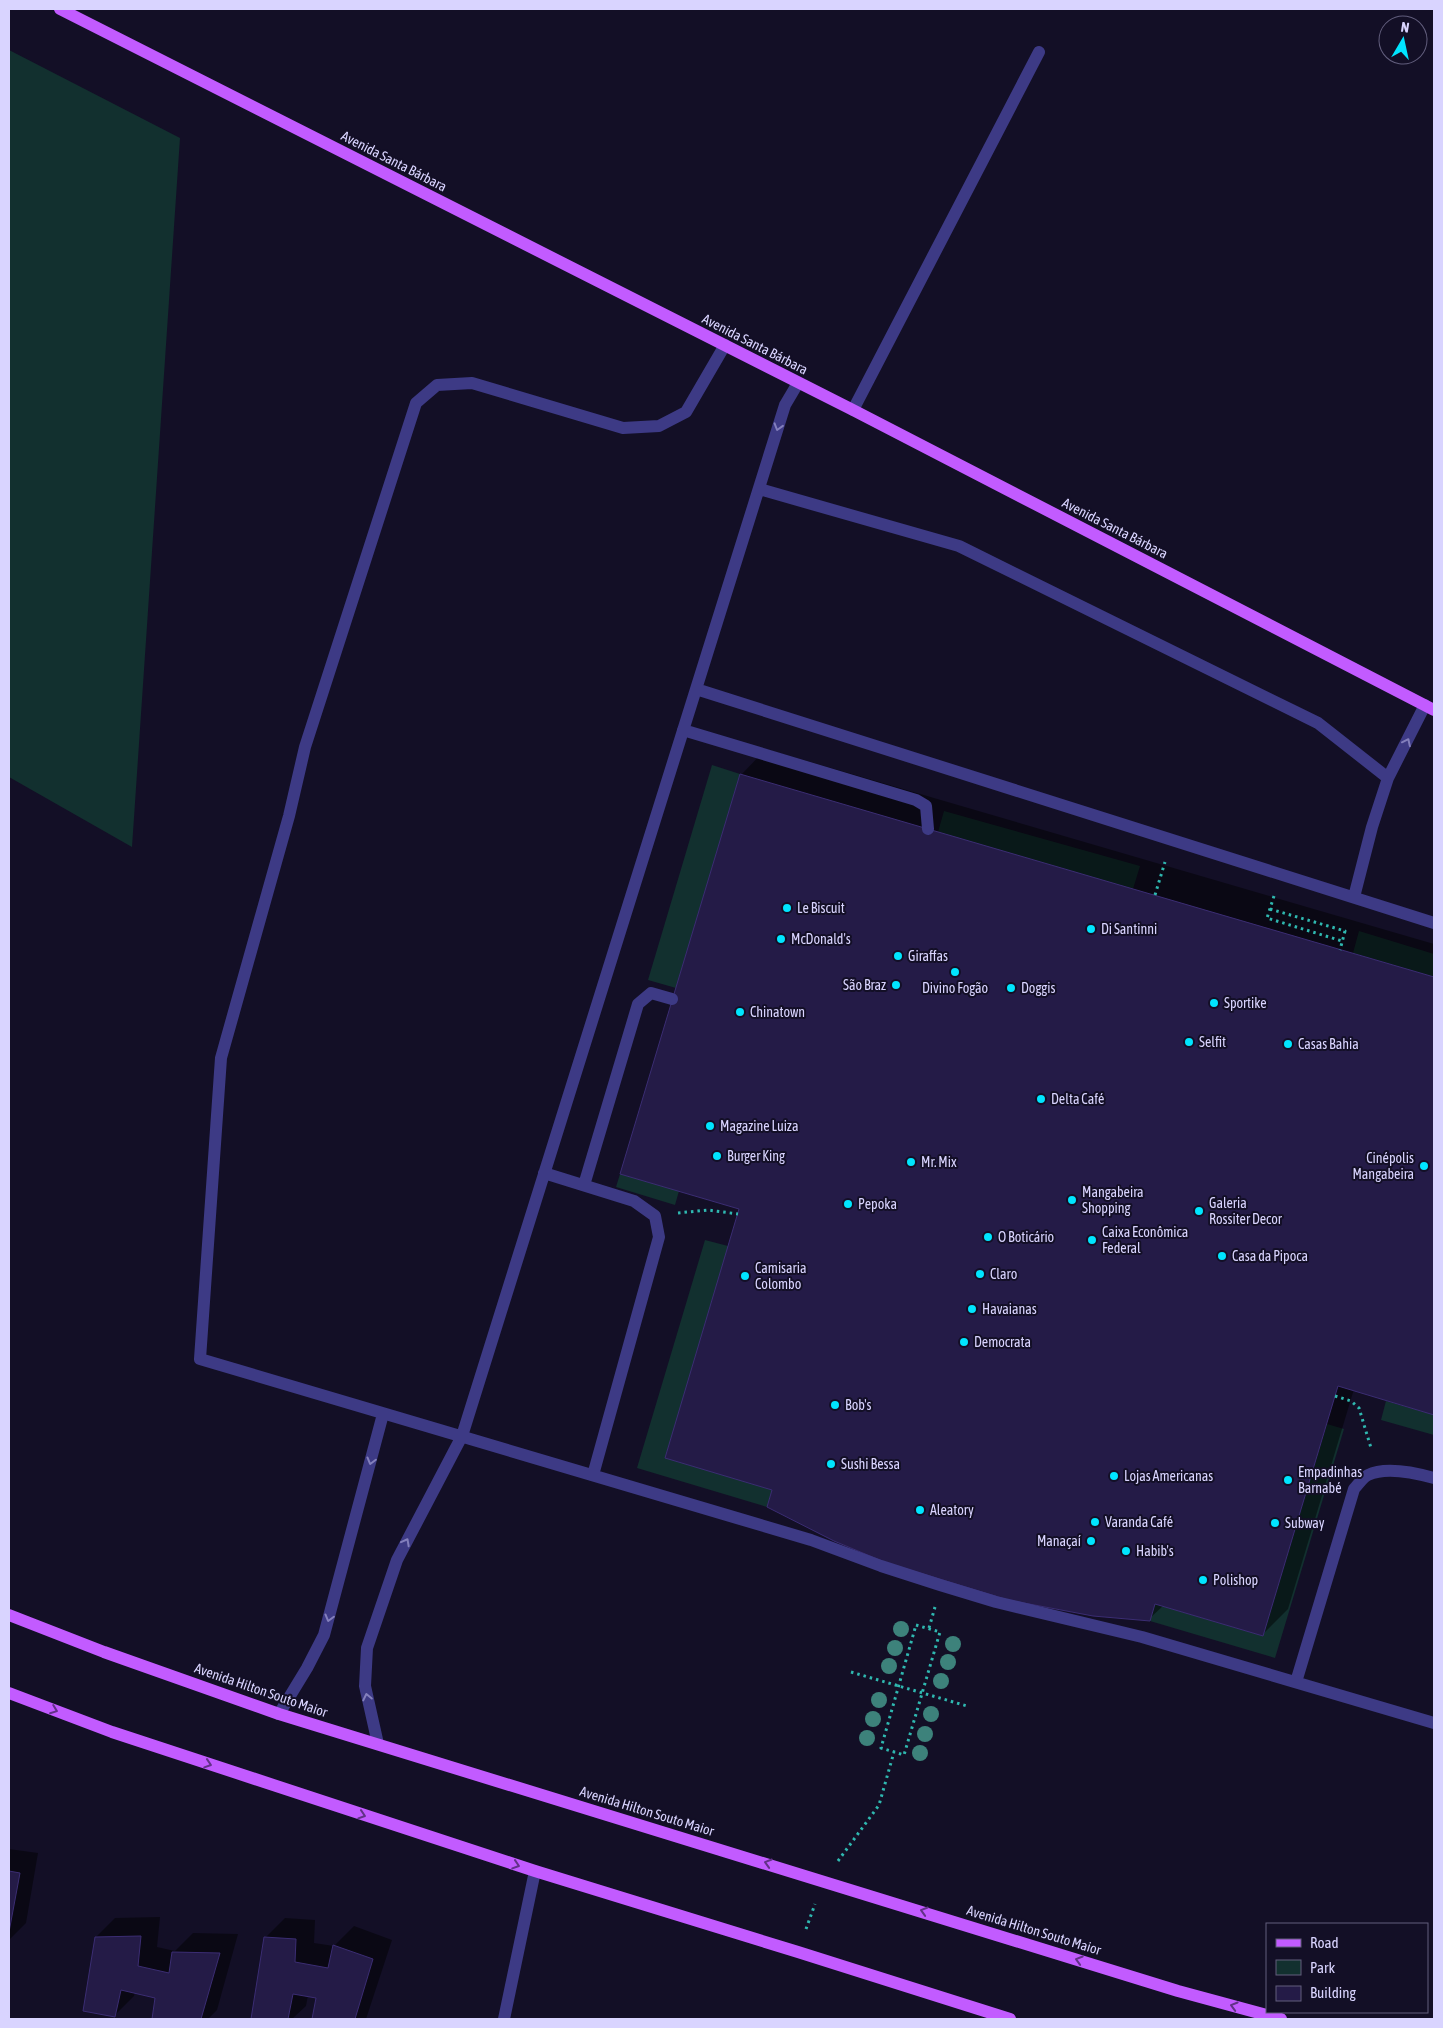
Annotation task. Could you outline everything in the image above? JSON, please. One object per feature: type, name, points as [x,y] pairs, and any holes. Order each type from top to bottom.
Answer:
[{"type":"main road","name":"Avenida Santa Bárbara","points":[[60,9],[853,410],[1430,708]]},
{"type":"main road","name":"Avenida Hilton Souto Maior","points":[[9,1615],[104,1652],[279,1714],[1178,1991],[1282,2019]]},
{"type":"main road","points":[[9,1693],[112,1732],[535,1872],[807,1954],[1010,2019]]},
{"type":"street","points":[[853,410],[1040,52]]},
{"type":"street","points":[[725,345],[686,412],[659,426],[623,428],[472,383],[438,385],[416,403],[311,729],[289,816],[221,1058],[200,1359],[811,1540],[881,1566],[996,1602],[1142,1637],[1434,1723]]},
{"type":"street","points":[[378,1744],[365,1686],[367,1648],[397,1560],[462,1436],[785,405],[798,383]]},
{"type":"street","points":[[759,489],[959,546],[1318,723],[1388,778]]},
{"type":"street","points":[[696,689],[1434,922]]},
{"type":"street","points":[[1354,897],[1372,827],[1388,778],[1430,708]]},
{"type":"street","points":[[683,730],[916,800],[926,806],[928,829]]},
{"type":"street","points":[[584,1185],[638,1004],[652,993],[672,999]]},
{"type":"street","points":[[544,1173],[634,1201],[655,1216],[659,1237],[593,1475]]},
{"type":"street","points":[[279,1714],[307,1668],[324,1635],[383,1414]]},
{"type":"street","points":[[1296,1682],[1354,1489],[1367,1475],[1391,1471],[1418,1473],[1434,1478]]},
{"type":"street","points":[[504,2019],[535,1872]]},
{"type":"path","points":[[1155,895],[1172,840]]},
{"type":"path","points":[[1270,908],[1345,931],[1340,950]]},
{"type":"path","points":[[1267,918],[1342,941]]},
{"type":"path","points":[[655,1216],[708,1210],[738,1214]]},
{"type":"path","points":[[1335,1396],[1351,1401],[1358,1408],[1379,1473]]},
{"type":"path","points":[[916,1625],[940,1632],[922,1693],[904,1755],[881,1748],[916,1625]]},
{"type":"path","points":[[851,1672],[967,1706]]},
{"type":"path","points":[[878,1805],[894,1752]]},
{"type":"green space","points":[[9,50],[180,138],[132,847],[9,777]]},
{"type":"green space","points":[[712,765],[740,774],[676,988],[648,980]]},
{"type":"green space","points":[[944,811],[1140,866],[1133,889],[938,832]]},
{"type":"green space","points":[[1359,931],[1434,954],[1434,977],[1353,953]]},
{"type":"green space","points":[[620,1174],[679,1191],[675,1205],[616,1187]]},
{"type":"green space","points":[[705,1240],[728,1246],[744,1481],[772,1490],[767,1507],[637,1468]]},
{"type":"green space","points":[[1386,1401],[1434,1415],[1434,1435],[1381,1420]]},
{"type":"green space","points":[[1327,1424],[1344,1429],[1275,1658],[1150,1621],[1155,1604],[1263,1636]]},
{"type":"building","name":"Mangabeira Shopping","points":[[740,774],[1434,977],[1434,1415],[1338,1386],[1263,1636],[1155,1604],[1150,1621],[1093,1616],[1008,1600],[887,1563],[834,1541],[767,1507],[772,1490],[665,1458],[739,1209],[620,1174]]},
{"type":"building","points":[[9,1871],[20,1873],[9,1932]]},
{"type":"building","points":[[141,1936],[138,1966],[169,1973],[172,1952],[220,1953],[201,2019],[152,2019],[155,1998],[121,1990],[115,2017],[83,2011],[95,1937]]},
{"type":"building","points":[[264,1937],[296,1939],[295,1962],[328,1968],[333,1945],[373,1959],[355,2019],[312,2019],[316,1998],[293,1994],[288,2019],[251,2019]]},
{"type":"place","name":"Le Biscuit","points":[[787,908]]},
{"type":"place","name":"Di Santinni","points":[[1091,929]]},
{"type":"place","name":"McDonald's","points":[[781,939]]},
{"type":"place","name":"Giraffas","points":[[898,956]]},
{"type":"place","name":"Divino Fogão","points":[[955,972]]},
{"type":"place","name":"São Braz","points":[[896,985]]},
{"type":"place","name":"Doggis","points":[[1011,988]]},
{"type":"place","name":"Sportike","points":[[1214,1003]]},
{"type":"place","name":"Chinatown","points":[[740,1012]]},
{"type":"place","name":"Selfit","points":[[1189,1042]]},
{"type":"place","name":"Casas Bahia","points":[[1288,1044]]},
{"type":"place","name":"Delta Café","points":[[1041,1099]]},
{"type":"place","name":"Magazine Luiza","points":[[710,1126]]},
{"type":"place","name":"Burger King","points":[[717,1156]]},
{"type":"place","name":"Mr. Mix","points":[[911,1162]]},
{"type":"place","name":"Cinépolis Mangabeira","points":[[1424,1166]]},
{"type":"place","name":"Mangabeira Shopping","points":[[1072,1200]]},
{"type":"place","name":"Pepoka","points":[[848,1204]]},
{"type":"place","name":"Galeria Rossiter Decor","points":[[1199,1211]]},
{"type":"place","name":"O Boticário","points":[[988,1237]]},
{"type":"place","name":"Caixa Econômica Federal","points":[[1092,1240]]},
{"type":"place","name":"Casa da Pipoca","points":[[1222,1256]]},
{"type":"place","name":"Claro","points":[[980,1274]]},
{"type":"place","name":"Camisaria Colombo","points":[[745,1276]]},
{"type":"place","name":"Havaianas","points":[[972,1309]]},
{"type":"place","name":"Democrata","points":[[964,1342]]},
{"type":"place","name":"Bob's","points":[[835,1405]]},
{"type":"place","name":"Sushi Bessa","points":[[831,1464]]},
{"type":"place","name":"Lojas Americanas","points":[[1114,1476]]},
{"type":"place","name":"Empadinhas Barnabé","points":[[1288,1480]]},
{"type":"place","name":"Aleatory","points":[[920,1510]]},
{"type":"place","name":"Varanda Café","points":[[1095,1522]]},
{"type":"place","name":"Subway","points":[[1275,1523]]},
{"type":"place","name":"Manaçaí","points":[[1091,1541]]},
{"type":"place","name":"Habib's","points":[[1126,1551]]},
{"type":"place","name":"Polishop","points":[[1203,1580]]}]
